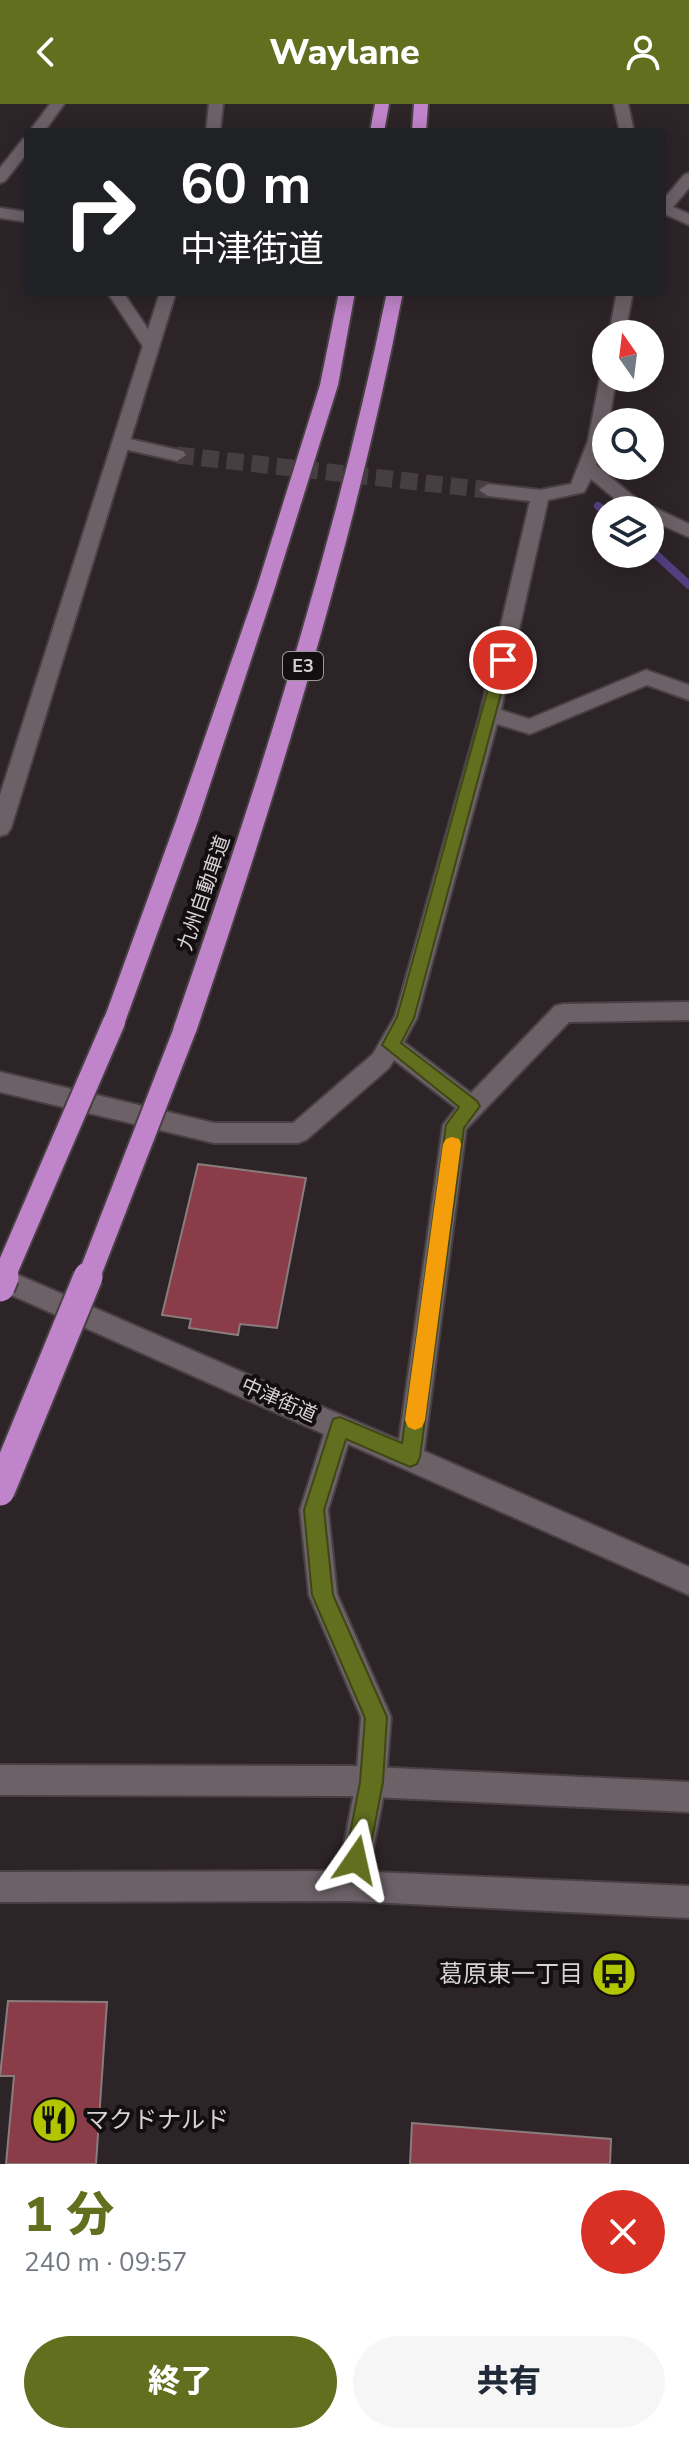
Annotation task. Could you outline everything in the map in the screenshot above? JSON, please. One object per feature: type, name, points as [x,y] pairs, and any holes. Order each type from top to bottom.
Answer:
[{"type":"highway","points":[[378,128],[382,104]]},
{"type":"highway","points":[[419,128],[421,104]]},
{"type":"highway","name":"九州自動車道","points":[[0,1287],[114,1022],[266,587],[329,385],[346,296]]},
{"type":"highway","name":"九州自動車道","points":[[0,1491],[93,1266],[184,1032],[256,824],[325,591],[379,383],[394,296]]},
{"type":"street","points":[[39,128],[57,104]]},
{"type":"street","points":[[213,128],[216,104]]},
{"type":"street","points":[[621,104],[626,128]]},
{"type":"street","points":[[0,178],[24,147]]},
{"type":"street","points":[[666,205],[689,178]]},
{"type":"street","points":[[666,209],[689,220]]},
{"type":"street","points":[[0,213],[24,216]]},
{"type":"street","points":[[118,296],[150,344]]},
{"type":"street","points":[[0,828],[167,296]]},
{"type":"street","points":[[620,320],[624,296]]},
{"type":"street","points":[[488,490],[540,496],[578,488],[597,441],[606,392]]},
{"type":"street","points":[[121,443],[177,455]]},
{"type":"street","points":[[587,467],[622,496]]},
{"type":"street","points":[[0,1082],[214,1133],[298,1133],[381,1061],[406,1018],[490,714],[540,496]]},
{"type":"street","points":[[664,519],[689,531]]},
{"type":"street","points":[[490,714],[530,727],[646,677],[689,693]]},
{"type":"street","points":[[410,1457],[455,1125],[563,1013],[689,1011]]},
{"type":"street","points":[[391,1045],[471,1106]]},
{"type":"street","name":"中津街道","points":[[0,1278],[689,1581]]},
{"type":"street","points":[[340,1426],[314,1510],[323,1595],[376,1717],[371,1782],[351,1886]]},
{"type":"street","points":[[0,1780],[371,1782],[689,1797]]},
{"type":"street","points":[[0,1887],[351,1886],[689,1902]]},
{"type":"building","points":[[198,1164],[306,1178],[277,1328],[240,1324],[238,1335],[189,1328],[191,1319],[162,1315]]},
{"type":"building","name":"マクドナルド","points":[[8,2001],[107,2002],[96,2164],[6,2164],[14,2076],[0,2076]]},
{"type":"building","points":[[412,2123],[611,2139],[610,2164],[410,2164]]},
{"type":"waterway","points":[[664,562],[689,585]]},
{"type":"tunnel","points":[[177,455],[488,490]]},
{"type":"slow traffic","points":[[415,1420],[452,1144]]},
{"type":"place","name":"葛原東一丁目","points":[[614,1974]]},
{"type":"place","name":"マクドナルド","points":[[54,2120]]},
{"type":"route","points":[[356,1860],[371,1782],[376,1717],[323,1595],[314,1510],[340,1426],[410,1457],[455,1125],[471,1106],[391,1045],[406,1018],[503,660]]}]
